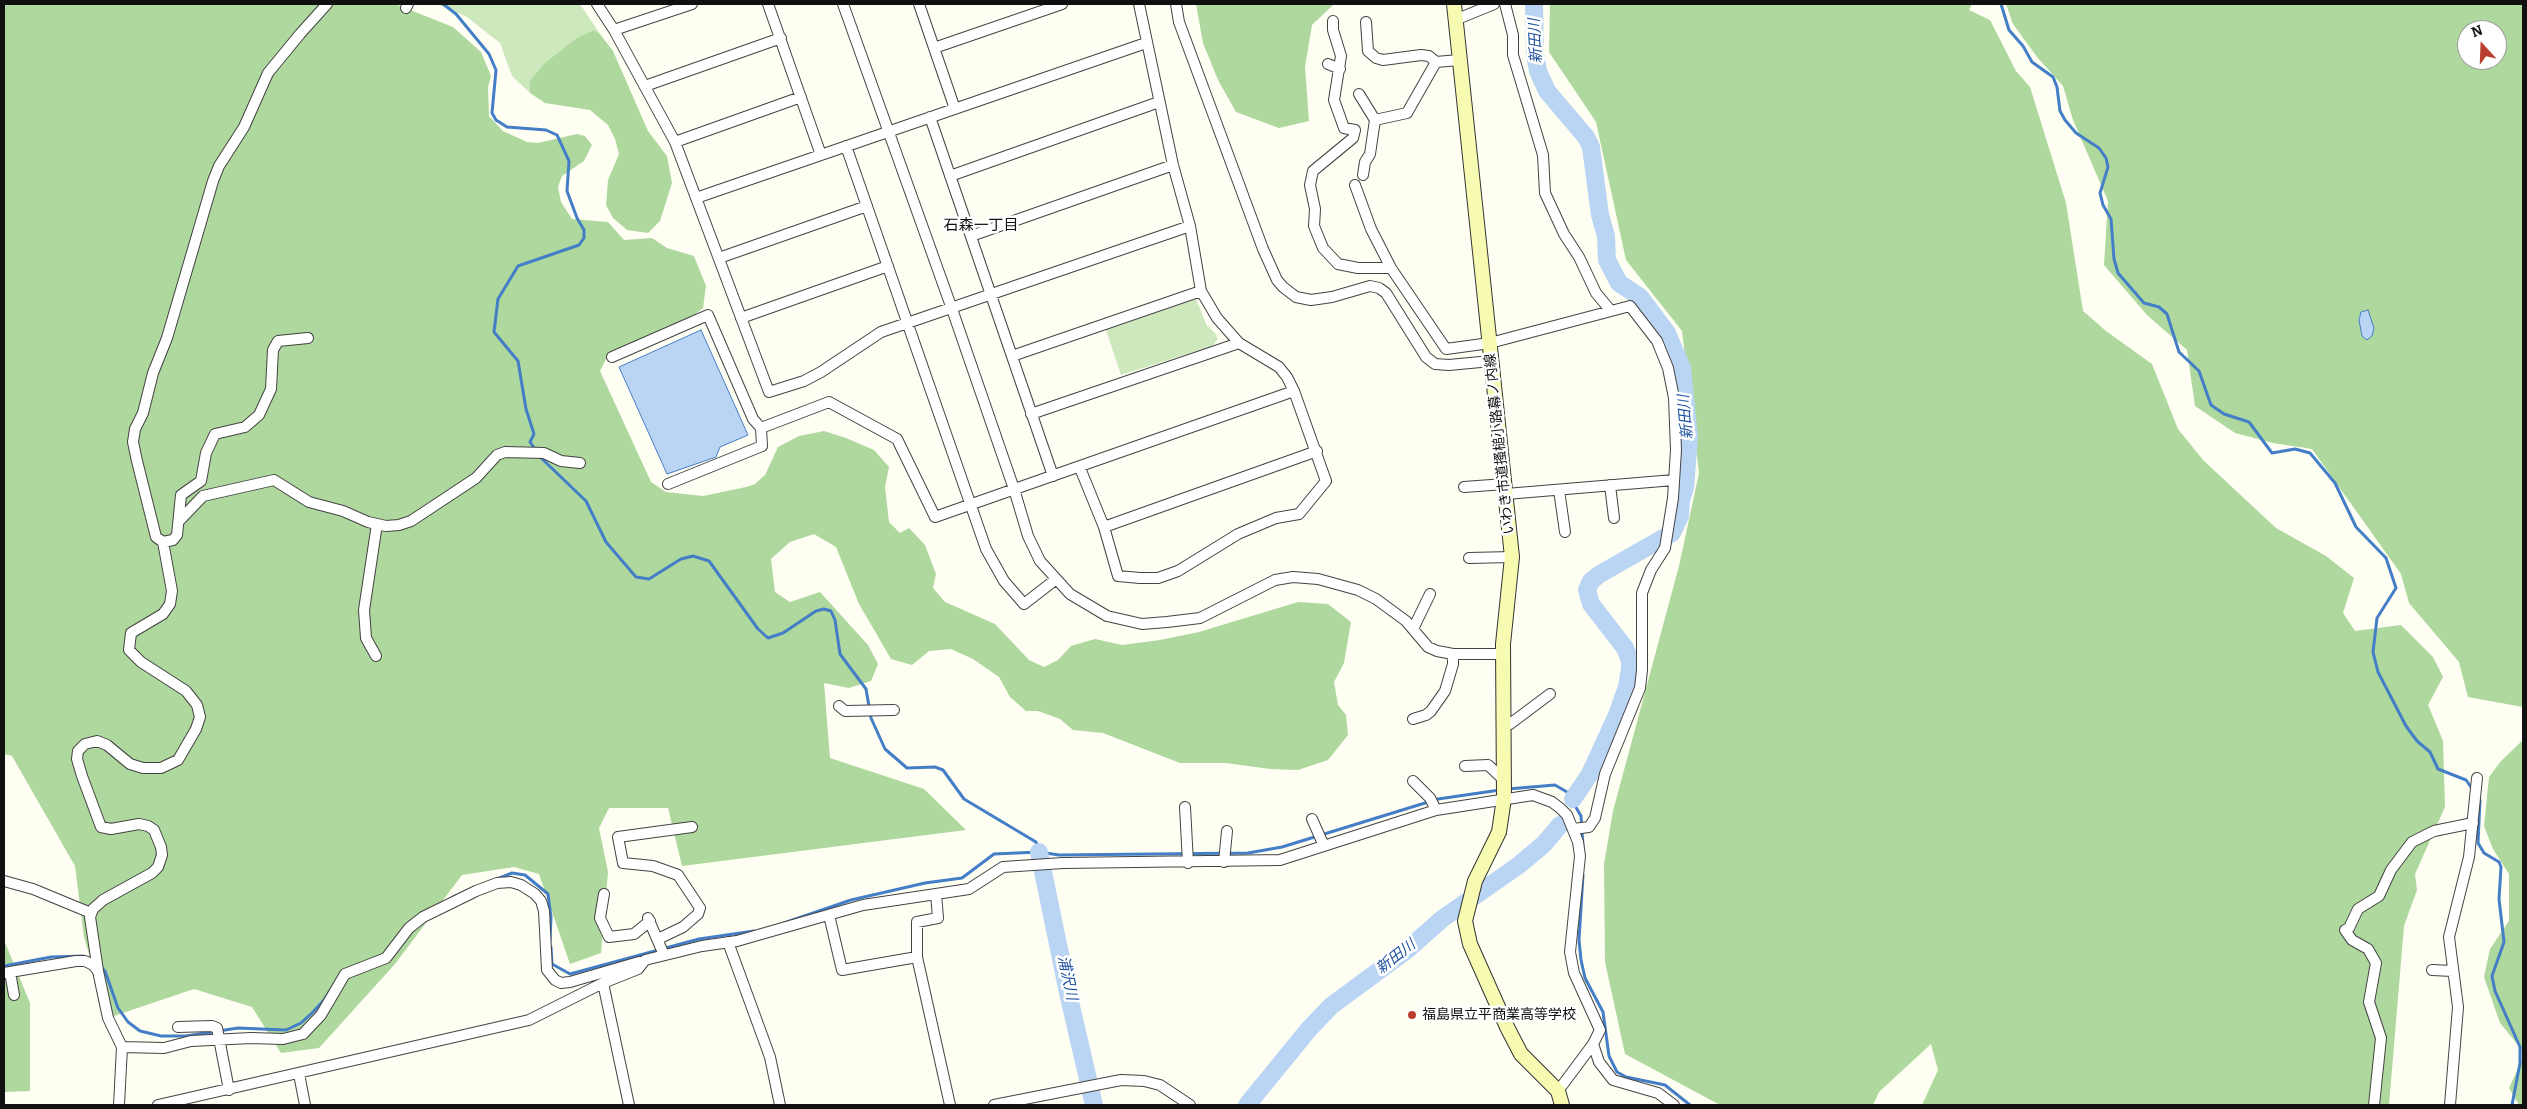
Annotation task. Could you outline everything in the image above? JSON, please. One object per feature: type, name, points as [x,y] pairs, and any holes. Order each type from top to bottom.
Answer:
[{"type":"street","points":[[119,1105],[122,1047],[108,1018],[98,971],[90,917],[93,909],[102,900],[152,873],[158,867],[162,855],[158,838],[148,826],[139,824],[111,829],[100,827],[77,759],[80,748],[85,744],[97,741],[107,745],[130,764],[143,768],[161,768],[178,760],[196,729],[200,717],[197,706],[186,691],[141,662],[129,650],[131,633],[163,614],[170,604],[172,591],[163,542],[156,537],[142,483],[134,442],[135,429],[143,413],[153,374],[166,338],[219,166],[244,127],[268,73],[327,4]]},
{"type":"street","points":[[597,4],[614,30],[675,142],[769,392],[804,381],[881,332],[909,324],[1190,226]]},
{"type":"street","points":[[614,30],[692,4]]},
{"type":"street","points":[[768,4],[821,155]]},
{"type":"street","points":[[843,4],[887,132],[952,309],[1014,489],[1028,536],[1040,561],[1055,580],[1070,594],[1108,616],[1142,624],[1200,618],[1284,577],[1318,579],[1358,590],[1376,599],[1406,620],[1428,647],[1454,654],[1504,654]]},
{"type":"street","points":[[919,4],[956,109]]},
{"type":"street","points":[[934,48],[1062,4]]},
{"type":"street","points":[[1080,468],[1104,527],[1118,576],[1158,578],[1178,571],[1238,534],[1276,518],[1299,514],[1326,481],[1317,451],[1294,391],[1279,368],[1239,342],[1217,318],[1202,291],[1190,226],[1173,165],[1139,4]]},
{"type":"street","points":[[1176,4],[1179,22],[1263,250],[1277,280],[1283,288],[1296,297],[1311,300],[1332,297],[1360,288],[1379,288],[1386,294],[1426,357],[1434,364],[1449,365],[1491,361]]},
{"type":"street","name":"いわき市道搔槌小路幕ノ内線","points":[[1454,4],[1512,557],[1504,654],[1503,789],[1499,832],[1475,881],[1465,921],[1470,944],[1521,1054],[1558,1091]]},
{"type":"street","points":[[1455,20],[1494,4]]},
{"type":"street","points":[[1505,4],[1513,34],[1514,55],[1543,155],[1545,193],[1564,234],[1579,257],[1596,293],[1611,311]]},
{"type":"street","points":[[1333,21],[1333,30],[1342,56],[1335,90],[1337,112],[1344,128],[1355,130],[1352,138],[1313,171],[1310,185],[1315,209],[1314,226],[1323,248],[1338,264],[1358,268],[1391,268]]},
{"type":"street","points":[[1366,22],[1368,51],[1376,58],[1383,60],[1421,55],[1429,56],[1436,62],[1459,60]]},
{"type":"street","points":[[645,86],[780,38]]},
{"type":"street","points":[[696,198],[1146,43]]},
{"type":"street","points":[[1375,120],[1407,114],[1436,62]]},
{"type":"street","points":[[1328,64],[1340,69]]},
{"type":"street","points":[[1359,94],[1375,120],[1372,148],[1363,174]]},
{"type":"street","points":[[675,142],[801,97]]},
{"type":"street","points":[[950,176],[1159,102]]},
{"type":"street","points":[[930,117],[1052,476]]},
{"type":"street","points":[[846,146],[972,504],[986,549],[1004,581],[1024,604],[1055,580]]},
{"type":"street","points":[[970,236],[1173,165]]},
{"type":"street","points":[[1355,185],[1372,229],[1391,268],[1446,349],[1490,343],[1630,306],[1650,331],[1666,361],[1674,398],[1676,450],[1674,480],[1667,541],[1665,548],[1651,570],[1642,593],[1642,670],[1640,688],[1605,774],[1595,818],[1578,827]]},
{"type":"street","points":[[719,258],[868,206]]},
{"type":"street","points":[[741,318],[888,266]]},
{"type":"street","points":[[1012,356],[1202,291]]},
{"type":"street","points":[[612,357],[708,315],[753,419],[761,428],[762,446],[668,484]]},
{"type":"street","points":[[163,542],[173,540],[177,535],[181,495],[201,481],[206,453],[215,434],[245,426],[258,415],[271,389],[273,350],[278,341],[308,338]]},
{"type":"street","points":[[1031,414],[1239,342]]},
{"type":"street","points":[[761,428],[829,402],[896,439],[935,517],[1080,468],[1294,391]]},
{"type":"street","points":[[1104,527],[1317,451]]},
{"type":"street","points":[[180,520],[203,496],[274,480],[310,502],[386,526],[411,521],[476,478],[498,455],[505,452],[544,452],[561,461],[580,463]]},
{"type":"street","points":[[1464,487],[1559,490],[1674,480]]},
{"type":"street","points":[[1610,485],[1614,518]]},
{"type":"street","points":[[1559,490],[1564,532]]},
{"type":"street","points":[[376,656],[366,638],[364,610],[377,524]]},
{"type":"street","points":[[1469,558],[1512,557]]},
{"type":"street","points":[[1413,629],[1430,594]]},
{"type":"street","points":[[1413,719],[1431,711],[1444,691],[1453,664],[1454,654]]},
{"type":"street","points":[[1504,726],[1510,724],[1550,694]]},
{"type":"street","points":[[839,706],[845,712],[894,710]]},
{"type":"street","points":[[1465,766],[1488,765],[1503,789]]},
{"type":"street","points":[[2450,1105],[2458,1008],[2449,937],[2469,857],[2477,778]]},
{"type":"street","points":[[1413,781],[1430,798],[1436,810]]},
{"type":"street","points":[[122,1047],[164,1048],[191,1041],[283,1039],[303,1034],[321,1016],[345,974],[386,958],[409,928],[423,917],[497,883],[511,882],[521,885],[535,894],[540,901],[544,911],[547,970],[551,976],[561,983],[645,960],[728,942],[863,905],[969,889],[1003,867],[1040,864],[1280,860],[1503,789],[1533,795],[1552,802],[1578,827],[1580,856],[1570,952],[1574,973],[1600,1030],[1593,1044],[1558,1091],[1562,1105]]},
{"type":"street","points":[[1185,807],[1188,863]]},
{"type":"street","points":[[1312,819],[1324,846]]},
{"type":"street","points":[[2374,1105],[2381,1038],[2369,1002],[2376,963],[2368,949],[2352,940],[2345,930],[2349,928],[2358,909],[2380,896],[2391,870],[2412,842],[2434,831],[2473,823]]},
{"type":"street","points":[[658,939],[684,927],[698,914],[700,908],[678,875],[653,866],[622,864],[618,837],[692,827]]},
{"type":"street","points":[[1224,862],[1227,831]]},
{"type":"street","points":[[4,881],[34,889],[92,913]]},
{"type":"street","points":[[604,894],[600,918],[609,937],[634,934],[649,919],[664,956]]},
{"type":"street","points":[[936,894],[938,918],[918,922],[918,957],[950,1105]]},
{"type":"street","points":[[828,915],[842,970],[918,957]]},
{"type":"street","points":[[728,942],[770,1057],[780,1105]]},
{"type":"street","points":[[158,1105],[529,1020],[603,983],[638,969],[645,960]]},
{"type":"street","points":[[14,995],[7,973],[76,961],[90,963],[98,971]]},
{"type":"street","points":[[2432,970],[2453,971]]},
{"type":"street","points":[[603,983],[629,1105]]},
{"type":"street","points":[[178,1027],[216,1027],[229,1090]]},
{"type":"street","points":[[1593,1044],[1598,1062],[1612,1080],[1658,1093],[1674,1105]]},
{"type":"street","points":[[299,1074],[305,1105]]},
{"type":"street","points":[[994,1105],[1121,1080],[1144,1081],[1160,1085],[1177,1094],[1190,1105]]},
{"type":"green space","points":[[4,4],[395,4],[453,27],[481,52],[491,76],[488,87],[489,116],[503,131],[527,142],[538,143],[577,134],[585,136],[592,145],[584,161],[562,176],[558,187],[561,202],[572,219],[608,222],[624,240],[652,238],[667,248],[694,256],[706,286],[703,308],[682,325],[609,353],[600,371],[651,482],[666,492],[703,496],[746,487],[755,484],[765,475],[778,447],[799,436],[824,431],[874,450],[889,467],[885,487],[889,522],[900,533],[909,528],[925,545],[936,574],[933,588],[945,602],[995,624],[1029,660],[1044,667],[1058,660],[1071,646],[1095,639],[1122,645],[1160,640],[1199,632],[1298,602],[1328,604],[1351,622],[1344,663],[1334,682],[1338,705],[1346,715],[1348,735],[1328,760],[1298,770],[1270,769],[1226,763],[1180,763],[1103,733],[1073,730],[1060,719],[1038,711],[1026,711],[1010,697],[999,677],[973,659],[951,649],[929,651],[912,665],[891,659],[859,604],[836,547],[814,534],[790,542],[771,559],[775,592],[790,602],[820,592],[868,645],[878,664],[871,681],[849,688],[824,683],[830,758],[924,789],[966,830],[682,866],[668,808],[609,808],[599,828],[608,872],[601,953],[570,964],[539,874],[514,867],[462,875],[395,964],[319,1048],[281,1053],[252,1007],[194,989],[108,1018],[84,937],[75,866],[12,756],[4,754]]},
{"type":"green space","points":[[437,4],[580,4],[600,34],[594,30],[529,82],[530,93],[512,76],[500,43],[467,17]]},
{"type":"green space","points":[[1196,4],[1334,4],[1312,25],[1305,67],[1309,121],[1279,128],[1236,112],[1218,80],[1203,43]]},
{"type":"green space","points":[[1550,4],[1972,4],[1969,10],[1990,20],[2016,71],[2030,87],[2066,203],[2083,311],[2106,331],[2152,364],[2178,429],[2203,460],[2276,528],[2326,556],[2354,578],[2343,613],[2355,631],[2401,625],[2433,657],[2443,677],[2428,705],[2443,741],[2445,807],[2415,874],[2417,890],[2404,926],[2389,1105],[1922,1105],[1938,1070],[1931,1044],[1879,1092],[1873,1105],[1720,1105],[1625,1054],[1605,962],[1604,864],[1613,811],[1679,566],[1699,473],[1682,331],[1626,260],[1596,122],[1549,52]]},
{"type":"green space","points":[[2006,4],[2523,4],[2523,707],[2468,697],[2459,662],[2409,603],[2401,574],[2312,449],[2273,443],[2235,433],[2195,406],[2187,350],[2147,315],[2104,265],[2108,201],[2073,120],[2063,86],[2037,57],[2013,24]]},
{"type":"green space","points":[[594,30],[600,34],[613,51],[648,131],[667,156],[672,183],[660,221],[648,233],[627,230],[613,218],[606,205],[608,180],[619,154],[615,139],[608,125],[590,110],[545,103],[530,93],[529,82],[545,63],[577,38]]},
{"type":"green space","points":[[1196,299],[1207,326],[1215,333],[1218,339],[1212,346],[1121,375],[1106,330]]},
{"type":"green space","points":[[2523,740],[2523,1051],[2500,1023],[2484,977],[2490,949],[2509,921],[2509,874],[2493,849],[2484,826],[2489,777],[2501,761]]},
{"type":"green space","points":[[4,940],[30,1003],[30,1091],[4,1092]]},
{"type":"green space","points":[[2523,1058],[2523,1105],[2519,1105],[2509,1088]]},
{"type":"water","points":[[2368,310],[2374,328],[2372,336],[2367,340],[2362,336],[2359,320],[2361,312]]},
{"type":"water","points":[[701,330],[748,435],[720,447],[716,457],[667,474],[619,367]]},
{"type":"waterway","points":[[443,4],[456,14],[489,54],[496,70],[492,113],[496,120],[507,127],[546,130],[557,135],[569,161],[567,191],[577,218],[584,230],[584,238],[579,245],[518,266],[498,299],[494,332],[518,361],[526,409],[534,434],[530,442],[535,449]]},
{"type":"waterway","name":"新田川","points":[[1534,4],[1535,55],[1538,71],[1547,91],[1586,137],[1591,147],[1600,215],[1606,236],[1607,260],[1619,283],[1640,297],[1667,333],[1682,368],[1689,437],[1685,488],[1681,500],[1680,516],[1672,533],[1600,574],[1591,581],[1587,590],[1591,604],[1625,648],[1630,661],[1630,669],[1627,687],[1617,715],[1590,774],[1573,799]]},
{"type":"waterway","points":[[2001,4],[2009,30],[2023,46],[2032,62],[2053,77],[2057,87],[2060,111],[2065,120],[2076,133],[2099,148],[2106,158],[2108,167],[2100,193],[2103,205],[2111,219],[2114,259],[2118,273],[2144,303],[2159,307],[2167,314],[2179,352],[2199,371],[2211,405],[2224,414],[2249,422],[2272,453],[2295,449],[2310,453],[2335,483],[2356,527],[2386,558],[2396,588],[2377,618],[2373,652],[2378,672],[2406,726],[2417,741],[2430,752],[2438,769],[2466,780],[2473,790]]},
{"type":"waterway","points":[[538,455],[586,501],[606,542],[636,577],[649,579],[681,559],[693,556],[709,561],[758,629],[768,638],[783,633],[816,611],[824,609],[831,611],[835,620],[840,654],[866,689],[871,718],[885,749],[907,768],[935,767],[943,770],[964,799],[1036,842],[1039,852]]},
{"type":"waterway","points":[[1508,789],[1555,785],[1567,792],[1581,816],[1583,846]]},
{"type":"waterway","points":[[784,923],[851,900],[925,883],[962,878],[994,854],[1039,852],[1059,855],[1248,853],[1282,847],[1438,799],[1500,790]]},
{"type":"waterway","points":[[2478,797],[2480,800],[2478,843],[2484,853],[2499,862],[2501,867],[2499,899],[2504,942],[2492,976],[2495,991],[2520,1047],[2520,1063],[2512,1105]]},
{"type":"waterway","name":"新田川","points":[[1247,1105],[1309,1029],[1331,1006],[1407,950],[1442,919],[1519,865],[1544,844],[1560,825]]},
{"type":"waterway","name":"浦沢川","points":[[1039,852],[1068,993],[1094,1105]]},
{"type":"waterway","points":[[497,879],[512,873],[525,875],[548,894],[551,917],[550,941]]},
{"type":"waterway","points":[[1583,875],[1579,940],[1581,960],[1585,978],[1603,1012],[1609,1056],[1617,1072],[1626,1077],[1665,1085],[1690,1105]]},
{"type":"waterway","points":[[453,897],[475,887]]},
{"type":"waterway","points":[[551,947],[552,964],[570,974],[699,939],[754,931]]},
{"type":"waterway","points":[[4,966],[51,957],[83,956]]},
{"type":"waterway","points":[[101,967],[105,971],[118,1008],[128,1022],[140,1031],[161,1036],[186,1036],[238,1028],[286,1030],[301,1023],[313,1012],[324,1000],[341,973]]},
{"type":"place","name":"福島県立平商業高等学校","points":[[1412,1015]]},
{"type":"district","name":"石森一丁目","points":[[981,226]]}]
